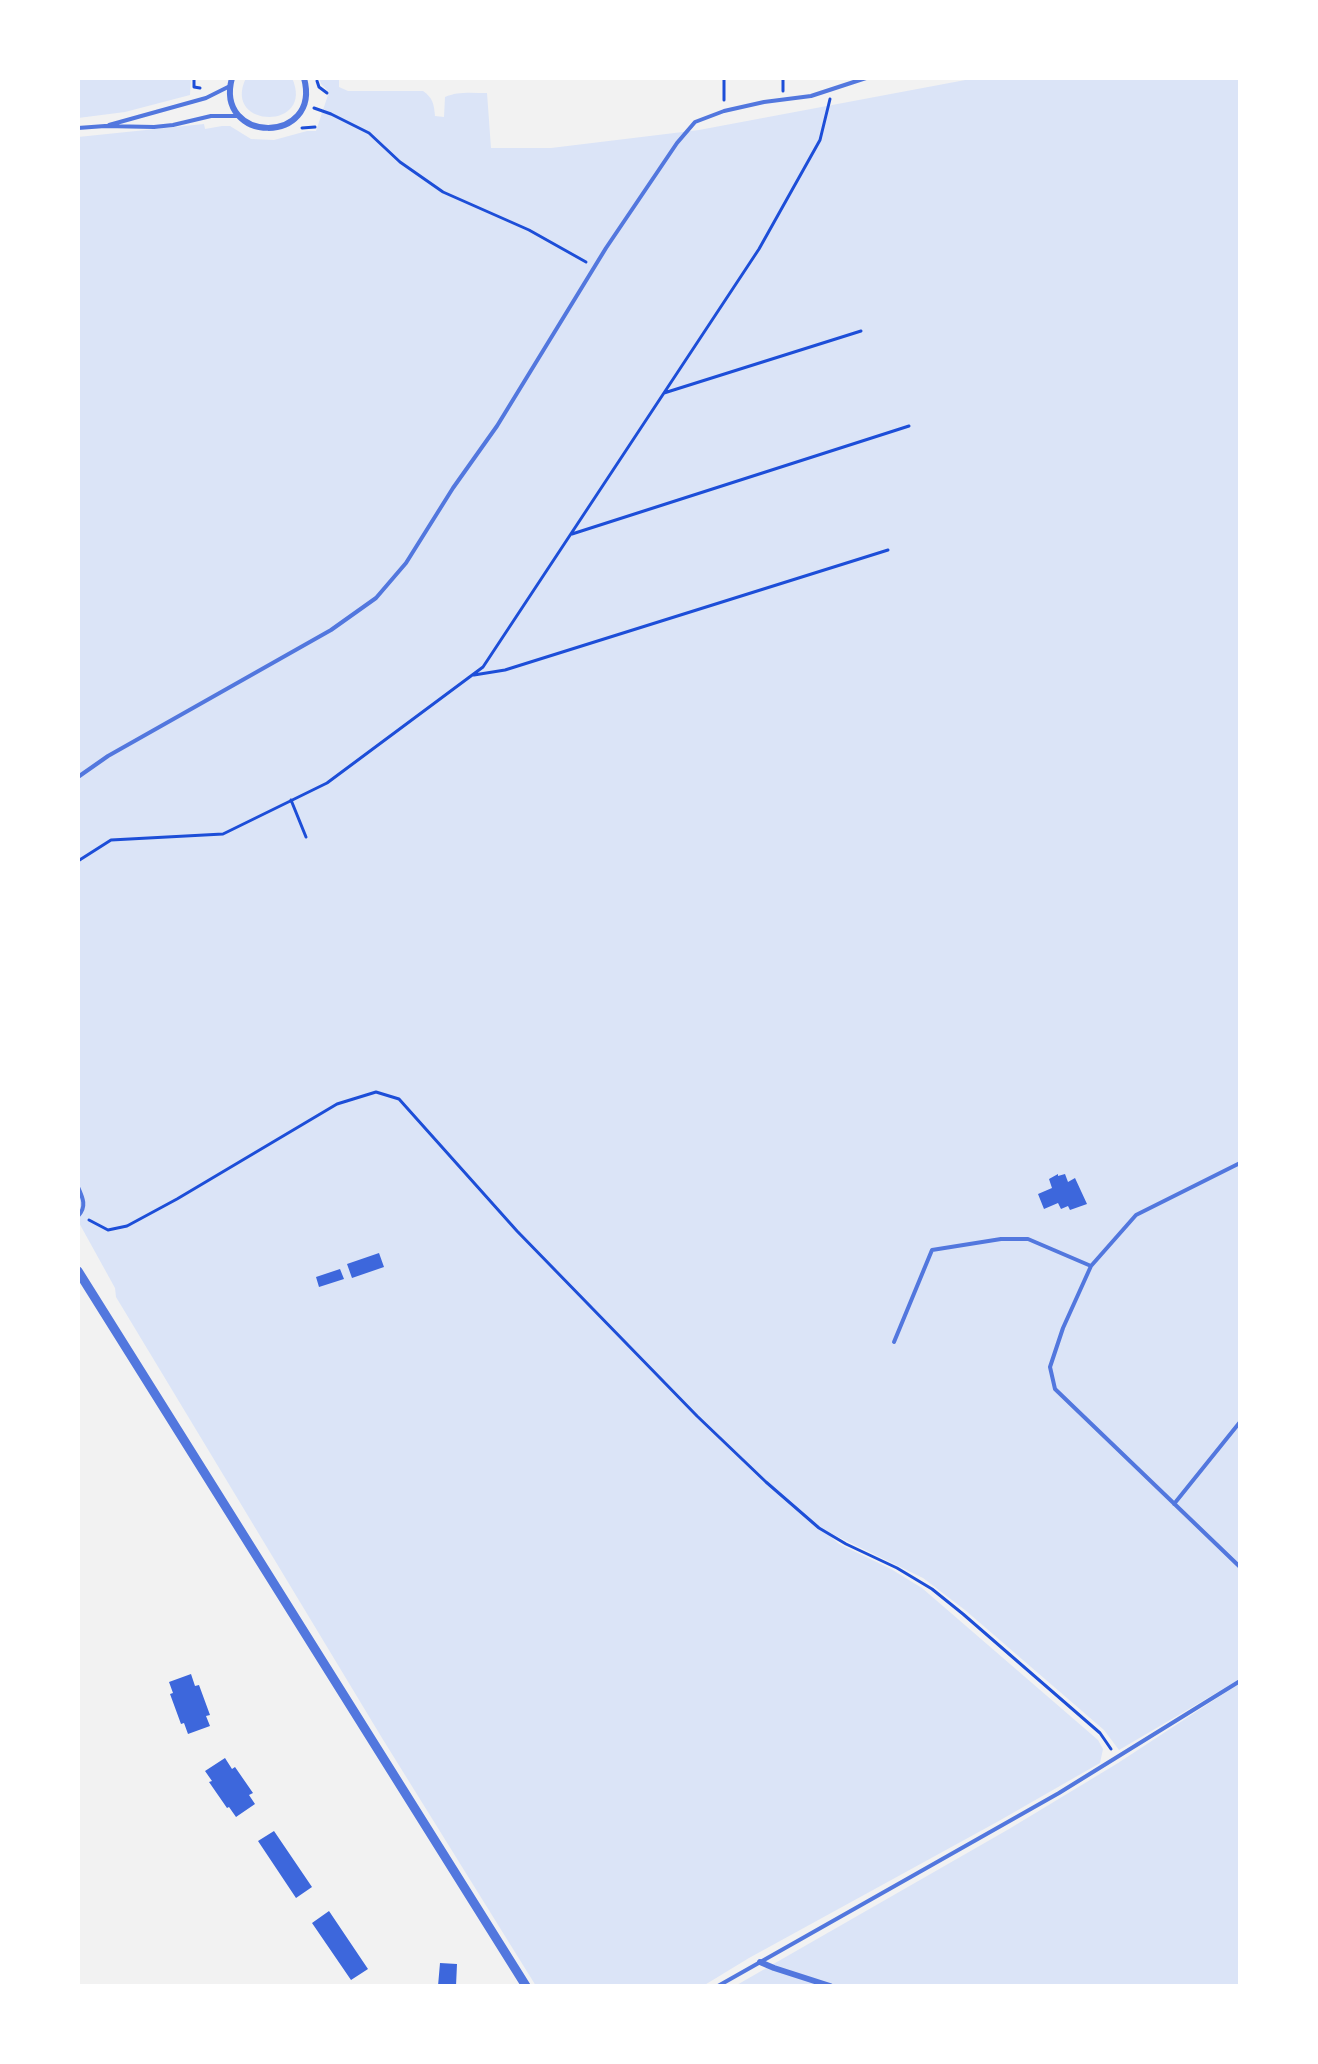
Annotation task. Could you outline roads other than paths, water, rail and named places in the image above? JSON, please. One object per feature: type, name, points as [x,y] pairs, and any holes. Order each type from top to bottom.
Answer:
[{"type":"street","points":[[232,78],[230,87],[232,102],[239,116],[252,125],[272,129],[292,121],[299,113],[304,104],[306,88],[304,78]]},
{"type":"street","points":[[78,1271],[526,1986]]},
{"type":"street","points":[[760,1962],[830,1986]]},
{"type":"lane","points":[[78,777],[108,756],[331,630],[375,598],[406,562],[496,426],[595,266],[695,122],[724,111],[764,102],[811,96],[866,78]]},
{"type":"lane","points":[[105,126],[206,98],[230,87]]},
{"type":"lane","points":[[78,128],[154,127],[211,116],[239,116]]},
{"type":"lane","points":[[1240,1163],[1136,1215],[1091,1266],[1063,1328],[1050,1367],[1055,1389],[1240,1568]]},
{"type":"lane","points":[[78,1187],[84,1208],[79,1216]]},
{"type":"lane","points":[[894,1342],[932,1250],[1001,1239],[1028,1239],[1091,1266]]},
{"type":"lane","points":[[1174,1503],[1240,1422]]},
{"type":"lane","points":[[718,1986],[1115,1759],[1240,1681]]}]
